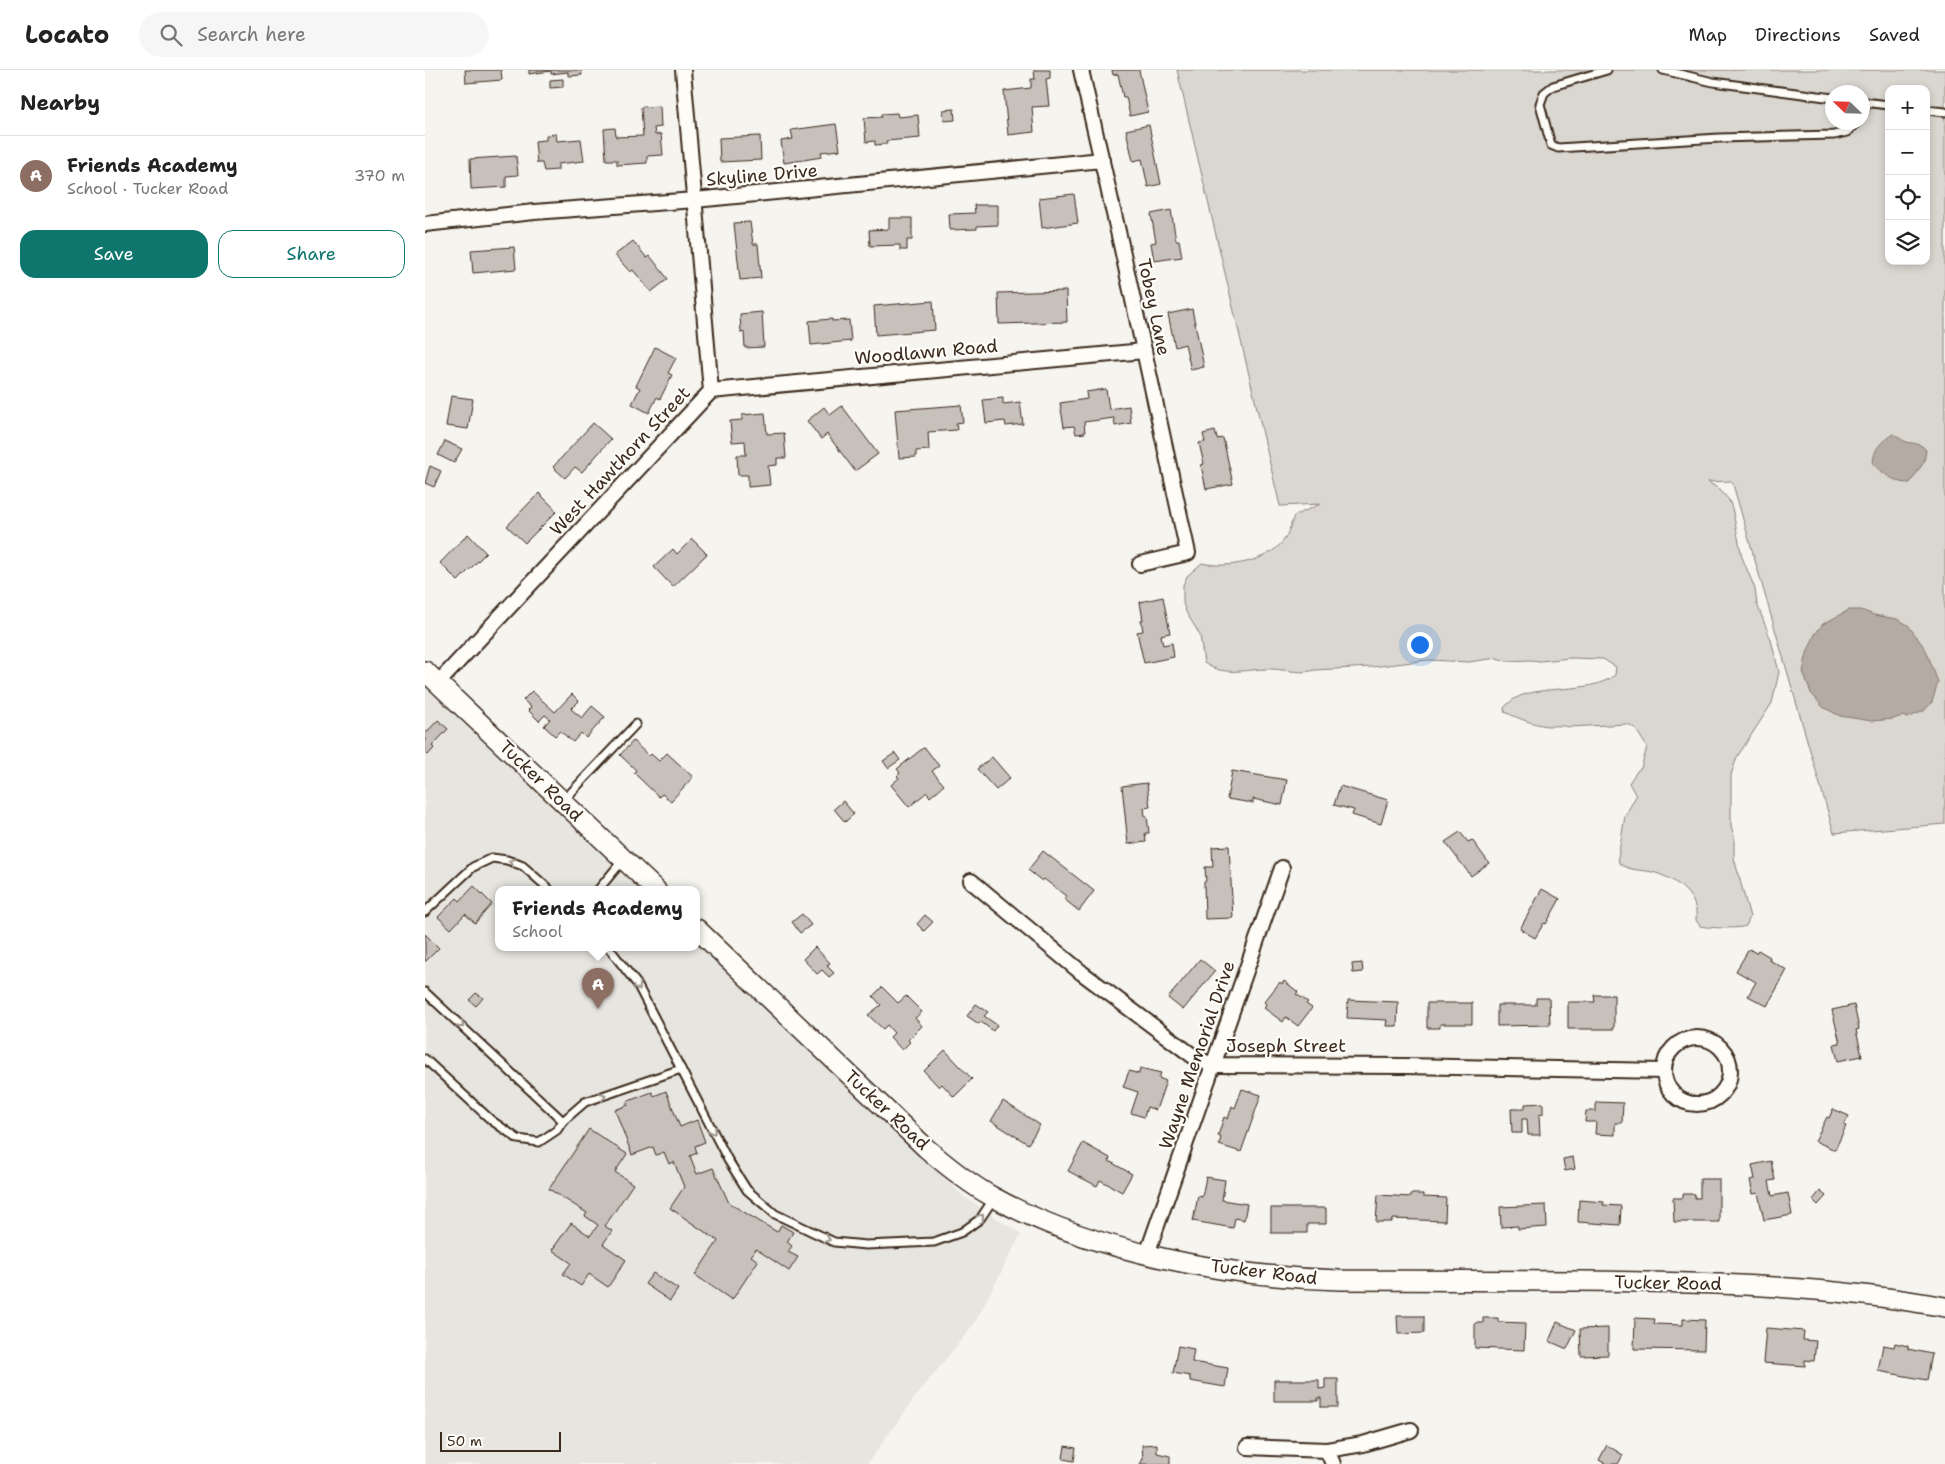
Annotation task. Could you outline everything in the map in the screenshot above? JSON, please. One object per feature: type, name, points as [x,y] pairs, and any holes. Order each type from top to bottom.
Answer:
[{"type":"main road","name":"Tucker Road","points":[[431,677],[652,886]]},
{"type":"main road","name":"Tucker Road","points":[[700,932],[927,1148],[958,1174],[994,1198],[1079,1235],[1147,1254],[1265,1276],[1312,1280],[1661,1282],[1747,1285],[1825,1290],[1945,1307]]},
{"type":"street","name":"West Hawthorn Street","points":[[431,677],[711,391],[683,70]]},
{"type":"street","name":"Tobey Lane","points":[[1081,70],[1188,553],[1140,564]]},
{"type":"street","name":"Skyline Drive","points":[[425,224],[534,212],[695,200],[1102,160]]},
{"type":"street","name":"Woodlawn Road","points":[[711,391],[1144,351]]},
{"type":"street","name":"Wayne Memorial Drive","points":[[1147,1254],[1282,868]]},
{"type":"street","name":"Joseph Street","points":[[971,881],[1082,973],[1197,1059],[1213,1065],[1403,1066],[1664,1071]]},
{"type":"street","points":[[1697,1037],[1710,1040],[1721,1047],[1728,1057],[1731,1070],[1728,1083],[1721,1094],[1710,1102],[1698,1104],[1685,1102],[1674,1095],[1667,1084],[1664,1071],[1666,1058],[1674,1047],[1684,1040],[1697,1037]]},
{"type":"street","points":[[1247,1447],[1327,1450],[1363,1444],[1411,1430]]},
{"type":"street","points":[[1327,1450],[1333,1464]]},
{"type":"lane","points":[[1607,70],[1553,86],[1544,93],[1541,104],[1551,145],[1558,148],[1719,138],[1835,135],[1849,130]]},
{"type":"lane","points":[[1663,70],[1713,82],[1825,97]]},
{"type":"lane","points":[[1870,103],[1885,104]]},
{"type":"lane","points":[[1930,110],[1945,112]]},
{"type":"lane","points":[[563,802],[636,724]]},
{"type":"lane","points":[[425,912],[473,867],[492,858],[507,860],[523,866],[546,886]]},
{"type":"lane","points":[[601,886],[623,860]]},
{"type":"lane","points":[[611,951],[637,984],[727,1160],[747,1190],[775,1214],[833,1242],[866,1245],[934,1242],[962,1232],[981,1219],[994,1198]]},
{"type":"lane","points":[[425,992],[563,1121]]},
{"type":"lane","points":[[425,1059],[491,1120],[518,1139],[539,1142],[557,1130],[563,1121],[585,1102],[681,1069]]},
{"type":"shaded area","points":[[1177,70],[1945,70],[1945,824],[1834,833],[1732,481],[1708,482],[1719,489],[1729,500],[1732,508],[1742,557],[1755,589],[1757,604],[1771,640],[1779,672],[1772,703],[1737,757],[1731,775],[1731,826],[1734,836],[1734,858],[1750,917],[1746,926],[1737,928],[1700,926],[1696,920],[1696,911],[1690,896],[1679,885],[1656,873],[1632,869],[1619,863],[1618,857],[1625,816],[1636,796],[1629,783],[1641,768],[1647,747],[1635,728],[1627,724],[1569,727],[1548,726],[1526,721],[1505,712],[1504,708],[1514,699],[1527,694],[1589,686],[1603,682],[1615,675],[1616,667],[1603,659],[1571,658],[1540,661],[1506,661],[1497,658],[1469,662],[1428,660],[1372,667],[1305,672],[1273,669],[1229,671],[1212,668],[1204,663],[1200,635],[1186,612],[1183,603],[1183,585],[1187,576],[1202,563],[1211,565],[1234,564],[1257,559],[1267,554],[1285,539],[1294,516],[1320,504],[1280,506]]},
{"type":"shaded area","points":[[1893,434],[1904,441],[1921,445],[1926,450],[1924,462],[1910,483],[1895,480],[1873,464],[1874,454],[1879,446]]},
{"type":"shaded area","points":[[1849,610],[1861,610],[1874,615],[1897,619],[1908,625],[1926,650],[1938,682],[1932,702],[1924,711],[1907,718],[1902,716],[1872,721],[1840,716],[1823,707],[1811,693],[1803,672],[1807,653],[1815,634],[1823,624]]},
{"type":"shaded area","points":[[425,677],[641,886],[495,886],[495,951],[700,951],[700,942],[888,1120],[962,1195],[1021,1234],[974,1324],[914,1399],[867,1464],[425,1464]]},
{"type":"building","points":[[465,70],[501,70],[502,80],[466,83]]},
{"type":"building","points":[[529,70],[581,70],[582,75],[568,76],[568,72],[551,74],[551,71],[529,74]]},
{"type":"building","points":[[1034,70],[1050,70],[1050,78],[1046,79],[1049,106],[1032,107],[1034,132],[1008,135],[1004,91],[1031,88],[1031,79],[1035,79]]},
{"type":"building","points":[[1112,70],[1139,70],[1148,112],[1130,116],[1126,97],[1123,97],[1118,74],[1113,75]]},
{"type":"building","points":[[563,79],[563,87],[550,88],[550,80]]},
{"type":"building","points":[[660,106],[661,127],[654,128],[655,135],[661,134],[663,155],[647,156],[647,163],[617,165],[617,160],[606,160],[604,129],[615,128],[616,137],[643,136],[641,107]]},
{"type":"building","points":[[954,109],[955,120],[944,121],[943,110]]},
{"type":"building","points":[[897,113],[898,117],[918,115],[920,138],[886,141],[887,144],[875,145],[875,141],[866,142],[864,118],[882,117],[881,114]]},
{"type":"building","points":[[836,124],[840,150],[821,152],[822,157],[784,163],[781,141],[793,139],[791,130]]},
{"type":"building","points":[[1149,125],[1161,184],[1148,187],[1142,159],[1133,161],[1126,130]]},
{"type":"building","points":[[556,134],[557,141],[581,139],[584,161],[558,164],[558,170],[544,171],[542,163],[537,163],[535,141],[546,140],[546,135]]},
{"type":"building","points":[[760,136],[761,160],[720,162],[719,138]]},
{"type":"building","points":[[516,156],[518,175],[506,176],[506,187],[471,189],[470,159]]},
{"type":"building","points":[[1074,194],[1078,223],[1042,228],[1039,198]]},
{"type":"building","points":[[974,205],[998,205],[998,225],[977,226],[977,229],[950,230],[949,214],[975,213]]},
{"type":"building","points":[[1171,210],[1176,240],[1179,240],[1182,257],[1154,261],[1151,243],[1156,242],[1151,214]]},
{"type":"building","points":[[889,218],[912,218],[912,240],[907,240],[907,250],[900,250],[900,245],[870,246],[869,230],[889,229]]},
{"type":"building","points":[[750,222],[753,244],[758,244],[761,278],[740,280],[734,223]]},
{"type":"building","points":[[633,241],[647,258],[650,256],[668,279],[651,292],[633,270],[630,272],[615,255]]},
{"type":"building","points":[[514,247],[516,269],[473,273],[471,250]]},
{"type":"building","points":[[1066,291],[1067,322],[999,324],[998,293]]},
{"type":"building","points":[[933,301],[935,330],[876,335],[874,306]]},
{"type":"building","points":[[1192,309],[1204,367],[1191,370],[1185,344],[1175,347],[1168,314]]},
{"type":"building","points":[[762,312],[764,347],[745,348],[744,332],[741,333],[740,314]]},
{"type":"building","points":[[832,319],[832,321],[849,320],[851,341],[811,345],[809,321]]},
{"type":"building","points":[[655,347],[676,358],[668,373],[672,375],[660,399],[657,397],[649,413],[632,404],[640,388],[636,386]]},
{"type":"building","points":[[1106,389],[1109,409],[1129,406],[1131,423],[1115,426],[1114,418],[1084,422],[1085,433],[1076,434],[1074,426],[1064,427],[1060,403],[1087,399],[1086,392]]},
{"type":"building","points":[[451,396],[473,399],[468,429],[446,426]]},
{"type":"building","points":[[1003,398],[1003,404],[1020,402],[1023,424],[1006,426],[1005,421],[986,423],[983,400]]},
{"type":"building","points":[[961,405],[963,422],[956,423],[957,430],[928,432],[929,450],[916,451],[916,457],[899,458],[895,410]]},
{"type":"building","points":[[842,406],[878,454],[855,471],[827,434],[821,439],[807,421],[824,407],[830,415]]},
{"type":"building","points":[[765,413],[767,434],[784,433],[786,458],[777,458],[777,465],[768,466],[770,485],[748,487],[748,475],[738,475],[737,455],[746,455],[745,441],[732,442],[730,421],[742,420],[742,415]]},
{"type":"building","points":[[593,423],[611,439],[582,472],[575,467],[565,478],[553,467]]},
{"type":"building","points":[[1215,431],[1217,439],[1223,438],[1233,484],[1206,489],[1201,465],[1204,464],[1199,443],[1205,442],[1203,434]]},
{"type":"building","points":[[445,441],[462,449],[454,463],[438,455]]},
{"type":"building","points":[[430,466],[441,471],[434,487],[425,483]]},
{"type":"building","points":[[539,493],[557,511],[525,543],[507,526]]},
{"type":"building","points":[[468,534],[486,553],[458,581],[440,563]]},
{"type":"building","points":[[692,539],[707,554],[673,587],[654,567],[673,549],[677,554]]},
{"type":"building","points":[[1163,597],[1170,633],[1161,635],[1163,645],[1172,643],[1174,657],[1144,663],[1137,632],[1143,631],[1140,602]]},
{"type":"building","points":[[532,691],[555,712],[572,694],[579,701],[571,709],[582,718],[592,706],[605,717],[586,738],[581,733],[573,742],[560,731],[555,736],[544,726],[550,719],[545,715],[539,721],[528,710],[531,707],[523,700]]},
{"type":"building","points":[[438,720],[448,729],[432,746],[434,748],[428,755],[425,752],[425,734]]},
{"type":"building","points":[[633,741],[649,756],[651,754],[659,761],[667,753],[693,777],[671,801],[662,794],[659,797],[634,773],[636,770],[620,755]]},
{"type":"building","points":[[923,748],[926,749],[939,766],[932,771],[944,785],[930,797],[927,792],[909,807],[891,785],[899,778],[897,776],[900,773],[897,769]]},
{"type":"building","points":[[895,753],[900,760],[888,768],[883,761]]},
{"type":"building","points":[[992,757],[1010,778],[996,790],[977,769]]},
{"type":"building","points":[[1232,771],[1287,780],[1282,805],[1253,799],[1253,803],[1227,799]]},
{"type":"building","points":[[1147,783],[1150,807],[1144,808],[1149,833],[1145,833],[1146,842],[1128,844],[1122,786]]},
{"type":"building","points":[[1340,786],[1388,800],[1381,824],[1352,815],[1354,810],[1334,805]]},
{"type":"building","points":[[843,801],[854,814],[845,822],[834,809]]},
{"type":"building","points":[[1460,832],[1468,842],[1472,840],[1489,863],[1471,876],[1445,842]]},
{"type":"building","points":[[1229,846],[1233,918],[1205,919],[1205,867],[1213,867],[1212,847]]},
{"type":"building","points":[[1043,851],[1094,891],[1079,911],[1064,899],[1066,896],[1044,879],[1042,881],[1028,870]]},
{"type":"building","points":[[474,886],[492,904],[475,923],[465,914],[451,929],[438,917],[457,898],[460,901]]},
{"type":"building","points":[[1542,889],[1560,899],[1546,924],[1544,923],[1535,938],[1520,929]]},
{"type":"building","points":[[802,914],[811,925],[800,933],[792,922]]},
{"type":"building","points":[[925,915],[933,922],[924,931],[917,924]]},
{"type":"building","points":[[425,934],[439,948],[426,961],[425,961]]},
{"type":"building","points":[[815,947],[830,963],[827,966],[834,973],[829,977],[822,970],[817,974],[803,959]]},
{"type":"building","points":[[1749,949],[1756,953],[1758,950],[1770,957],[1769,960],[1787,970],[1767,1006],[1748,996],[1756,982],[1736,971]]},
{"type":"building","points":[[1200,959],[1215,971],[1183,1010],[1168,998]]},
{"type":"building","points":[[1362,963],[1363,972],[1353,973],[1352,964]]},
{"type":"building","points":[[1284,981],[1298,992],[1296,994],[1308,1002],[1306,1004],[1312,1008],[1298,1026],[1286,1017],[1283,1022],[1264,1008],[1266,1004],[1264,1002],[1280,982],[1282,984]]},
{"type":"building","points":[[882,987],[898,1003],[906,996],[922,1012],[915,1018],[922,1026],[908,1040],[910,1042],[902,1050],[890,1037],[894,1033],[887,1025],[883,1029],[868,1015],[881,1005],[873,996]]},
{"type":"building","points":[[476,993],[483,998],[476,1006],[469,1000]]},
{"type":"building","points":[[1594,995],[1614,995],[1614,1029],[1568,1029],[1568,1002],[1595,1002]]},
{"type":"building","points":[[1536,998],[1549,998],[1550,1025],[1497,1026],[1497,1005],[1536,1005]]},
{"type":"building","points":[[1348,1000],[1398,1002],[1397,1026],[1386,1026],[1387,1020],[1347,1018]]},
{"type":"building","points":[[1427,1003],[1472,1003],[1472,1024],[1440,1024],[1440,1028],[1427,1028]]},
{"type":"building","points":[[976,1004],[988,1012],[984,1016],[997,1025],[993,1031],[981,1022],[979,1024],[967,1016]]},
{"type":"building","points":[[1854,1005],[1859,1029],[1856,1030],[1862,1056],[1838,1061],[1834,1044],[1840,1043],[1832,1010]]},
{"type":"building","points":[[945,1050],[972,1079],[954,1097],[942,1084],[939,1087],[924,1071]]},
{"type":"building","points":[[1140,1068],[1161,1073],[1159,1078],[1166,1081],[1156,1110],[1147,1107],[1144,1117],[1131,1113],[1138,1092],[1123,1087],[1129,1071],[1139,1074]]},
{"type":"building","points":[[1242,1089],[1261,1095],[1241,1152],[1219,1145],[1221,1137],[1218,1136],[1224,1117],[1228,1119],[1232,1106],[1235,1108]]},
{"type":"building","points":[[666,1091],[680,1127],[697,1120],[705,1142],[695,1146],[697,1153],[690,1156],[697,1174],[713,1168],[729,1203],[777,1232],[781,1225],[793,1232],[787,1242],[792,1246],[788,1252],[798,1257],[789,1271],[756,1249],[751,1256],[758,1261],[732,1300],[695,1275],[718,1241],[670,1208],[684,1187],[674,1162],[669,1164],[664,1152],[656,1155],[653,1147],[632,1155],[615,1110],[628,1105],[626,1102],[652,1092],[654,1096]]},
{"type":"building","points":[[1003,1101],[1040,1125],[1028,1144],[991,1121]]},
{"type":"building","points":[[1596,1102],[1623,1103],[1622,1123],[1615,1123],[1615,1135],[1595,1134],[1596,1122],[1585,1122],[1586,1111],[1596,1111]]},
{"type":"building","points":[[1543,1103],[1543,1114],[1539,1115],[1540,1135],[1528,1135],[1527,1119],[1522,1119],[1522,1133],[1512,1133],[1511,1109],[1525,1109],[1525,1104]]},
{"type":"building","points":[[1833,1109],[1849,1116],[1835,1150],[1815,1141]]},
{"type":"building","points":[[589,1129],[627,1154],[615,1172],[633,1184],[605,1226],[612,1231],[603,1244],[626,1260],[608,1287],[589,1274],[581,1286],[563,1274],[571,1263],[552,1250],[571,1223],[590,1236],[598,1225],[585,1216],[587,1213],[549,1189]]},
{"type":"building","points":[[1083,1143],[1110,1158],[1109,1161],[1132,1174],[1122,1192],[1100,1180],[1097,1186],[1068,1171]]},
{"type":"building","points":[[1573,1157],[1575,1169],[1565,1171],[1563,1159]]},
{"type":"building","points":[[1771,1161],[1775,1180],[1769,1181],[1772,1196],[1788,1193],[1792,1215],[1764,1220],[1758,1193],[1753,1194],[1750,1180],[1755,1179],[1752,1165]]},
{"type":"building","points":[[1206,1177],[1225,1180],[1222,1200],[1247,1204],[1244,1220],[1235,1218],[1233,1228],[1193,1221],[1198,1196],[1202,1197]]},
{"type":"building","points":[[1700,1179],[1719,1179],[1719,1222],[1674,1222],[1673,1198],[1683,1198],[1683,1194],[1695,1194],[1695,1198],[1700,1198]]},
{"type":"building","points":[[1820,1191],[1826,1196],[1818,1205],[1813,1200]]},
{"type":"building","points":[[1412,1194],[1423,1194],[1423,1197],[1446,1198],[1445,1221],[1392,1219],[1392,1222],[1376,1222],[1378,1195],[1411,1197]]},
{"type":"building","points":[[1579,1200],[1604,1202],[1603,1205],[1621,1206],[1620,1225],[1578,1222]]},
{"type":"building","points":[[1546,1205],[1547,1227],[1518,1229],[1518,1226],[1501,1227],[1500,1207]]},
{"type":"building","points":[[1271,1208],[1326,1208],[1326,1224],[1307,1224],[1307,1233],[1271,1233]]},
{"type":"building","points":[[653,1273],[678,1289],[670,1301],[645,1284]]},
{"type":"building","points":[[1397,1316],[1424,1316],[1424,1333],[1398,1334]]},
{"type":"building","points":[[1483,1318],[1498,1318],[1498,1322],[1525,1323],[1524,1350],[1475,1348],[1475,1323],[1483,1323]]},
{"type":"building","points":[[1635,1318],[1655,1319],[1654,1324],[1683,1325],[1683,1319],[1705,1320],[1704,1350],[1634,1349]]},
{"type":"building","points":[[1557,1322],[1576,1330],[1567,1349],[1549,1341]]},
{"type":"building","points":[[1608,1328],[1608,1355],[1581,1356],[1580,1329]]},
{"type":"building","points":[[1766,1328],[1804,1331],[1803,1340],[1816,1341],[1814,1361],[1805,1360],[1805,1366],[1763,1363]]},
{"type":"building","points":[[1895,1343],[1908,1346],[1908,1349],[1932,1354],[1927,1380],[1878,1371],[1883,1345],[1894,1347]]},
{"type":"building","points":[[1178,1346],[1194,1349],[1192,1362],[1228,1368],[1225,1387],[1190,1381],[1190,1376],[1173,1373]]},
{"type":"building","points":[[1325,1379],[1338,1379],[1338,1407],[1321,1407],[1321,1398],[1318,1398],[1318,1401],[1274,1401],[1274,1380],[1319,1380],[1319,1389],[1325,1388]]},
{"type":"building","points":[[1157,1444],[1157,1453],[1170,1456],[1170,1464],[1140,1464],[1143,1459],[1142,1445]]},
{"type":"building","points":[[1607,1445],[1623,1455],[1618,1464],[1606,1464],[1599,1460]]},
{"type":"building","points":[[1065,1446],[1076,1448],[1074,1461],[1063,1459]]},
{"type":"place","name":"Friends Academy","points":[[598,1009]]}]
